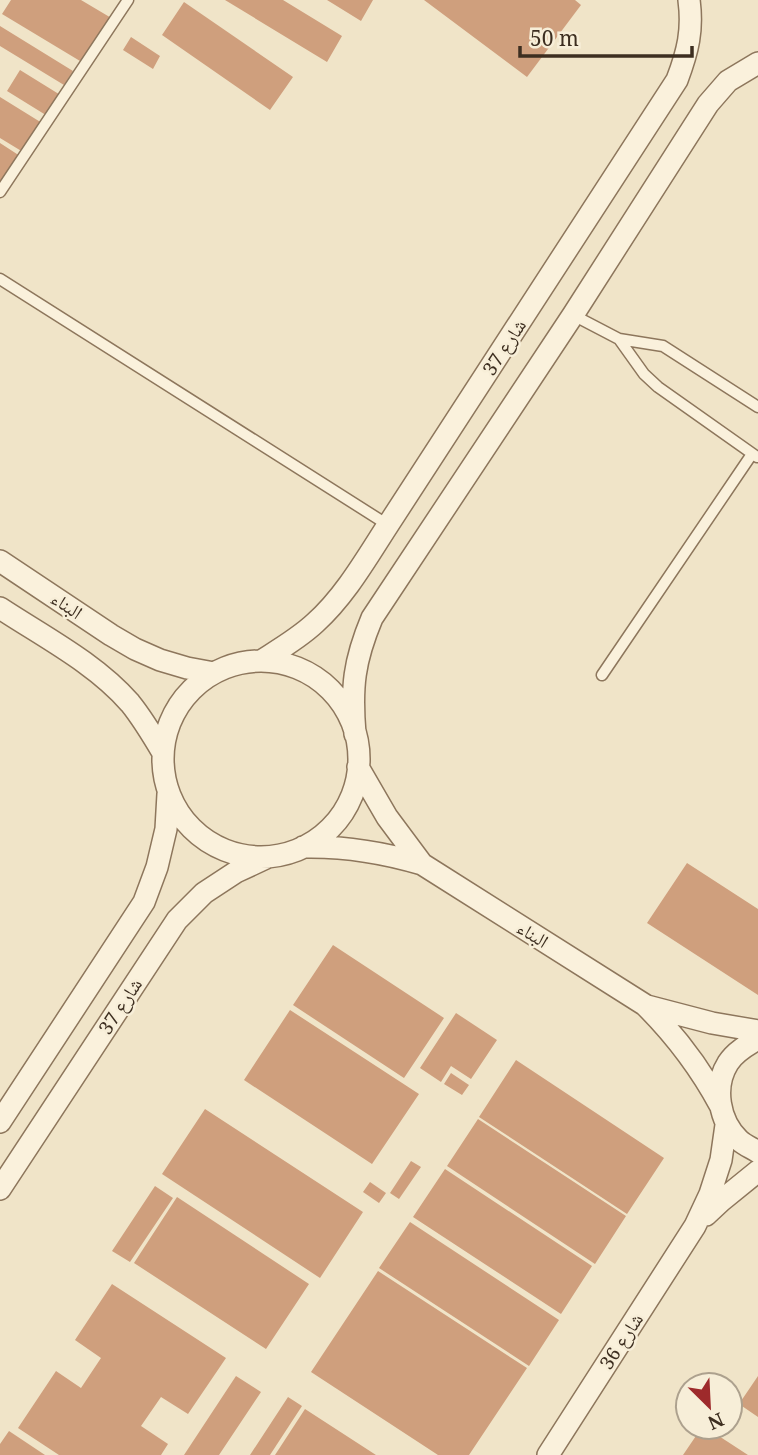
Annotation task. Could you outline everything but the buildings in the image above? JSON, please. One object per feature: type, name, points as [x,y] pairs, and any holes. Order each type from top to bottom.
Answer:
[{"type":"street","name":"شارع 37","points":[[261,661],[290,643],[324,614],[339,597],[677,80],[688,50],[692,19],[689,0]]},
{"type":"street","name":"شارع 37","points":[[355,734],[352,705],[354,675],[372,618],[573,315],[708,104],[728,81],[758,63]]},
{"type":"street","name":"البناء","points":[[0,561],[135,649],[160,660],[214,673]]},
{"type":"street","name":"البناء","points":[[0,608],[109,682],[130,703],[163,753]]},
{"type":"street","points":[[261,661],[288,665],[313,676],[340,701],[355,734],[358,767],[349,799],[331,827],[303,847],[271,856],[253,856],[216,846],[187,824],[168,792],[163,772],[163,753],[166,733],[173,715],[184,698],[198,684],[229,666],[261,661]]},
{"type":"street","name":"البناء","points":[[358,767],[387,817],[422,864]]},
{"type":"street","name":"شارع 37","points":[[0,1122],[144,902],[157,867],[166,829],[168,792]]},
{"type":"street","name":"البناء","points":[[303,847],[363,849],[422,864],[645,1005],[687,1051],[705,1077],[723,1115],[740,1141],[758,1152]]},
{"type":"street","name":"شارع 37","points":[[0,1189],[177,920],[204,893],[236,872],[271,856]]},
{"type":"street","name":"البناء","points":[[645,1005],[712,1023],[758,1031]]},
{"type":"street","name":"شارع 36","points":[[548,1455],[695,1226],[710,1194],[721,1160],[723,1115],[720,1084],[728,1063],[742,1047],[758,1038]]},
{"type":"street","name":"شارع 36","points":[[695,1226],[721,1200],[758,1171]]},
{"type":"lane","points":[[0,192],[128,0]]},
{"type":"lane","points":[[0,279],[388,525]]},
{"type":"lane","points":[[573,315],[619,339],[663,346],[758,407]]},
{"type":"lane","points":[[602,675],[755,456],[658,387],[644,374],[619,339]]}]
